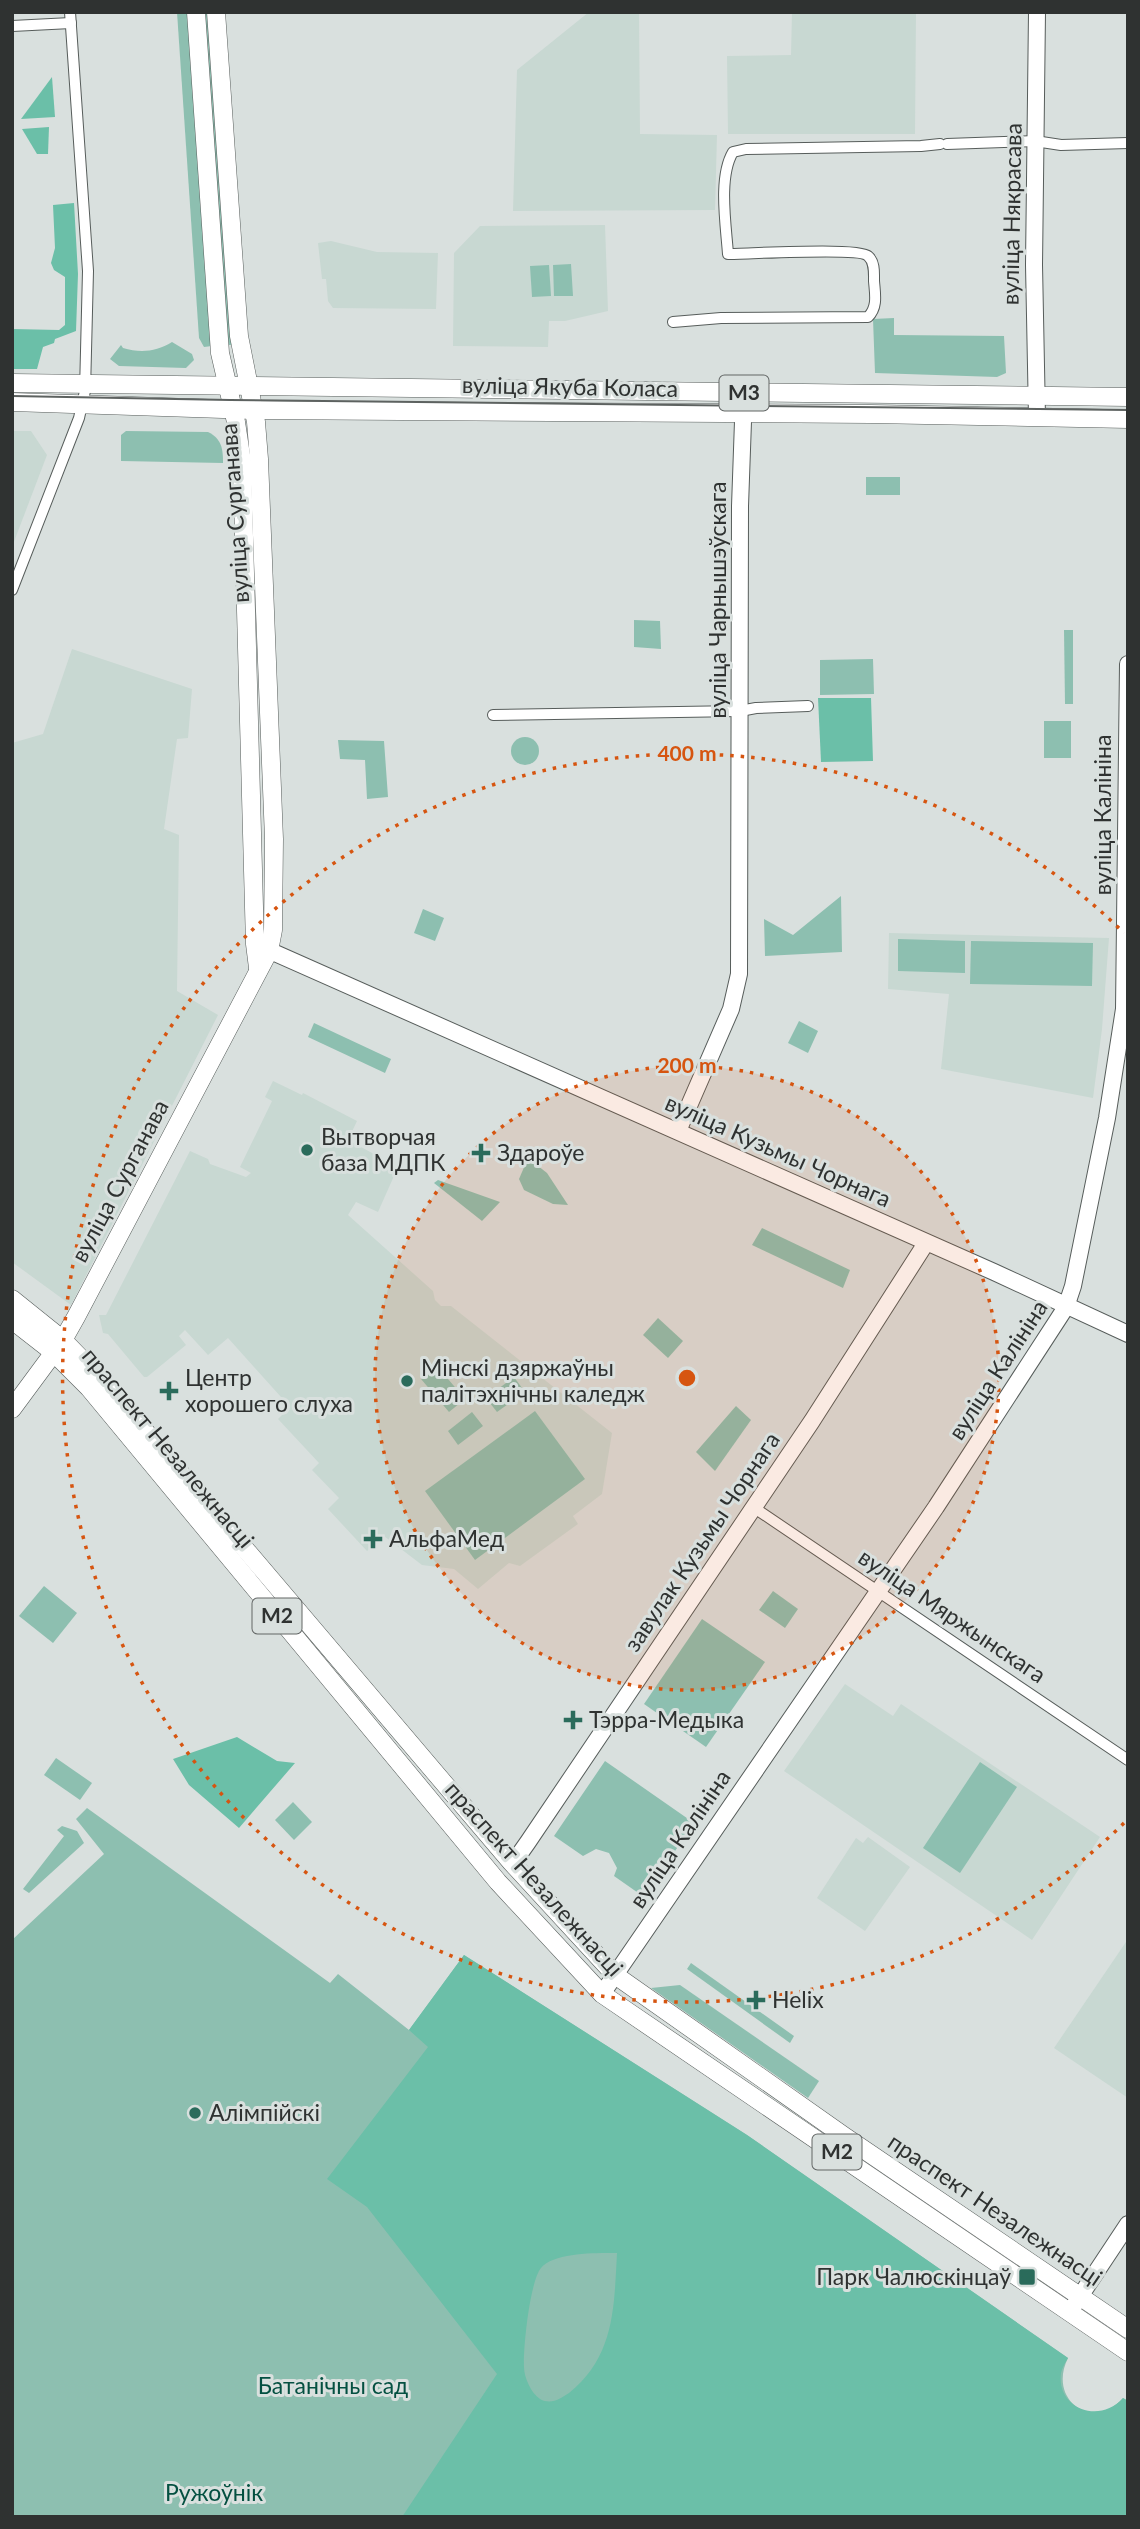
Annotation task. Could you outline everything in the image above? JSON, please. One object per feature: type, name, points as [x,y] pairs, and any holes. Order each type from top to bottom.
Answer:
[{"type":"main road","name":"вуліца Сурганава","points":[[12,1409],[58,1346],[127,1222],[258,968],[262,948],[246,675],[242,462],[220,353],[196,12]]},
{"type":"main road","name":"вуліца Сурганава","points":[[216,12],[239,336],[258,435],[262,514],[274,839],[273,930],[262,948]]},
{"type":"main road","name":"вуліца Някрасава","points":[[1037,12],[1034,296],[1037,416]]},
{"type":"main road","name":"вуліца Якуба Коласа","points":[[12,383],[1128,397]]},
{"type":"main road","name":"вуліца Чарнышэўскага","points":[[678,1131],[731,1009],[739,974],[740,506],[744,393]]},
{"type":"main road","name":"вуліца Якуба Коласа","points":[[12,402],[253,410],[1128,419]]},
{"type":"main road","name":"вуліца Калініна","points":[[601,1994],[1003,1405],[1066,1307],[1073,1286],[1125,1025],[1128,664]]},
{"type":"main road","name":"вуліца Кузьмы Чорнага","points":[[262,948],[678,1131],[1128,1334]]},
{"type":"main road","name":"завулак Кузьмы Чорнага","points":[[510,1863],[528,1842],[819,1410],[926,1243]]},
{"type":"main road","name":"праспект Незалежнасці","points":[[12,1299],[58,1346],[89,1388],[498,1882],[601,1994],[1074,2304],[1128,2329]]},
{"type":"main road","name":"праспект Незалежнасці","points":[[12,1320],[58,1346],[99,1377],[510,1863],[615,1975],[848,2139],[1074,2304],[1128,2352]]},
{"type":"main road","points":[[1074,2304],[1128,2224]]},
{"type":"street","points":[[12,26],[71,18],[88,271],[84,403],[12,590]]},
{"type":"street","points":[[673,322],[721,318],[868,317],[873,312],[873,264],[868,255],[859,252],[728,254],[725,183],[727,162],[733,152],[746,149],[1035,141],[1061,145],[1128,143]]},
{"type":"street","points":[[493,715],[740,711],[807,706]]},
{"type":"street","name":"вуліца Мяржынскага","points":[[753,1507],[1128,1760]]},
{"type":"shaded area","points":[[589,12],[639,12],[640,134],[717,135],[715,210],[513,211],[517,70]]},
{"type":"shaded area","points":[[792,12],[916,12],[915,134],[728,134],[727,56],[791,55]]},
{"type":"shaded area","points":[[605,225],[608,311],[565,321],[549,321],[548,347],[453,346],[454,253],[480,226]]},
{"type":"shaded area","points":[[331,241],[377,252],[438,253],[436,309],[333,308],[328,301],[326,279],[322,279],[318,243]]},
{"type":"shaded area","points":[[12,431],[31,431],[47,455],[12,547]]},
{"type":"shaded area","points":[[72,649],[192,689],[188,738],[177,739],[164,829],[179,835],[177,991],[218,1015],[71,1305],[12,1262],[12,743],[43,734]]},
{"type":"shaded area","points":[[889,933],[1109,938],[1093,1098],[941,1069],[949,994],[888,989]]},
{"type":"shaded area","name":"Мінскі дзяржаўны палітэхнічны каледж","points":[[273,1081],[357,1121],[348,1140],[398,1167],[378,1212],[356,1202],[348,1215],[433,1291],[435,1300],[441,1306],[451,1306],[612,1433],[602,1494],[573,1516],[578,1524],[520,1566],[509,1563],[478,1589],[454,1569],[422,1565],[384,1536],[367,1551],[328,1509],[339,1498],[312,1470],[319,1463],[278,1419],[290,1407],[228,1338],[208,1355],[185,1330],[179,1336],[186,1345],[144,1377],[108,1334],[103,1333],[99,1315],[106,1315],[190,1151],[208,1159],[210,1164],[246,1177],[251,1173],[240,1167],[272,1101],[265,1097]]},
{"type":"shaded area","points":[[845,1684],[893,1716],[901,1704],[1100,1837],[1032,1940],[784,1771]]},
{"type":"shaded area","points":[[868,1837],[910,1867],[865,1931],[817,1898],[856,1838],[863,1843]]},
{"type":"shaded area","points":[[1128,1939],[1128,2098],[1054,2048]]},
{"type":"green space","points":[[177,12],[188,12],[212,346],[204,347],[199,338]]},
{"type":"green space","points":[[203,12],[209,12],[232,345],[226,345]]},
{"type":"green space","points":[[52,77],[55,117],[21,119]]},
{"type":"green space","points":[[49,127],[48,154],[37,154],[22,129]]},
{"type":"green space","points":[[74,203],[78,274],[76,331],[43,347],[37,369],[12,369],[12,329],[59,330],[65,325],[65,277],[54,270],[51,263],[55,248],[53,205]]},
{"type":"green space","points":[[571,264],[573,296],[554,296],[553,265]]},
{"type":"green space","points":[[549,265],[551,296],[532,297],[530,266]]},
{"type":"green space","points":[[894,318],[894,335],[1004,336],[1006,373],[997,377],[875,373],[873,319]]},
{"type":"green space","points":[[172,342],[192,354],[194,360],[186,368],[119,366],[110,359],[121,345],[129,350],[148,351]]},
{"type":"green space","points":[[126,431],[208,432],[221,445],[223,463],[121,461],[121,435]]},
{"type":"green space","points":[[866,477],[900,477],[900,495],[866,495]]},
{"type":"green space","points":[[634,620],[660,621],[661,649],[634,647]]},
{"type":"green space","points":[[1064,630],[1073,630],[1073,704],[1065,704]]},
{"type":"green space","points":[[873,659],[874,694],[820,695],[820,660]]},
{"type":"green space","points":[[818,698],[871,698],[873,761],[821,762]]},
{"type":"green space","points":[[1044,721],[1071,721],[1071,758],[1044,758]]},
{"type":"green space","points":[[525,737],[535,741],[539,751],[535,761],[525,765],[515,761],[511,751],[515,741]]},
{"type":"green space","points":[[338,740],[384,741],[388,797],[367,799],[365,760],[340,759]]},
{"type":"green space","points":[[841,896],[842,952],[765,956],[764,919],[793,935]]},
{"type":"green space","points":[[423,909],[444,918],[435,941],[414,933]]},
{"type":"green space","points":[[898,939],[965,941],[965,973],[898,971]]},
{"type":"green space","points":[[971,941],[1093,943],[1092,986],[970,984]]},
{"type":"green space","points":[[799,1021],[818,1031],[808,1053],[788,1043]]},
{"type":"green space","points":[[314,1023],[391,1059],[385,1073],[308,1037]]},
{"type":"green space","points":[[528,1158],[547,1173],[568,1205],[553,1204],[524,1190],[519,1179]]},
{"type":"green space","points":[[438,1180],[500,1202],[482,1221],[434,1183]]},
{"type":"green space","points":[[762,1228],[850,1270],[843,1288],[752,1245]]},
{"type":"green space","points":[[658,1318],[683,1341],[668,1358],[643,1335]]},
{"type":"green space","points":[[437,1366],[465,1399],[449,1412],[421,1379]]},
{"type":"green space","points":[[514,1377],[525,1392],[497,1412],[486,1398]]},
{"type":"green space","points":[[736,1406],[751,1420],[715,1471],[696,1452]]},
{"type":"green space","points":[[535,1411],[585,1479],[475,1560],[425,1491]]},
{"type":"green space","points":[[472,1412],[483,1426],[458,1445],[448,1431]]},
{"type":"green space","points":[[44,1586],[77,1613],[53,1643],[19,1616]]},
{"type":"green space","points":[[773,1591],[798,1609],[785,1628],[759,1610]]},
{"type":"green space","points":[[702,1619],[765,1662],[706,1747],[644,1704]]},
{"type":"green space","points":[[237,1737],[277,1761],[295,1763],[239,1828],[189,1785],[173,1759]]},
{"type":"green space","points":[[56,1758],[92,1783],[80,1800],[44,1775]]},
{"type":"green space","points":[[605,1761],[694,1823],[644,1897],[614,1876],[617,1868],[609,1853],[596,1849],[583,1856],[554,1836]]},
{"type":"green space","points":[[980,1762],[1017,1787],[960,1873],[923,1848]]},
{"type":"green space","points":[[293,1802],[312,1822],[294,1840],[275,1820]]},
{"type":"green space","points":[[87,1808],[330,1983],[338,1974],[409,2030],[464,1955],[747,2135],[1068,2358],[1063,2373],[1064,2387],[1068,2398],[1076,2406],[1099,2412],[1111,2408],[1123,2398],[1128,2401],[1128,2517],[12,2517],[12,1940],[104,1854],[76,1819]]},
{"type":"green space","points":[[62,1826],[77,1831],[84,1843],[29,1893],[23,1889],[64,1836],[57,1830]]},
{"type":"green space","name":"Парк Чалюскінцаў","points":[[464,1955],[747,2135],[1068,2358],[1061,2371],[1061,2385],[1072,2403],[1081,2409],[1092,2411],[1113,2406],[1123,2398],[1128,2401],[1128,2517],[402,2517],[497,2374],[367,2207],[327,2179],[428,2047],[409,2030]],"holes":[[[617,2253],[613,2311],[604,2347],[584,2379],[569,2393],[552,2401],[540,2399],[534,2393],[524,2371],[526,2331],[537,2275],[547,2263],[566,2256]]]},
{"type":"green space","points":[[691,1963],[794,2036],[790,2043],[687,1969]]},
{"type":"green space","points":[[680,1985],[819,2081],[808,2098],[651,1988]]},
{"type":"tram line","points":[[12,396],[1128,410]]},
{"type":"place","name":"Вытворчая база МДПК","points":[[307,1150]]},
{"type":"place","name":"Здароўе","points":[[481,1153]]},
{"type":"place","name":"Мінскі дзяржаўны палітэхнічны каледж","points":[[407,1381]]},
{"type":"place","name":"Центр хорошего слуха","points":[[169,1391]]},
{"type":"place","name":"АльфаМед","points":[[373,1539]]},
{"type":"place","name":"Тэрра-Медыка","points":[[573,1720]]},
{"type":"place","name":"Helix","points":[[756,2000]]},
{"type":"place","name":"Алімпійскі","points":[[195,2113]]},
{"type":"place","name":"Парк Чалюскінцаў","points":[[1027,2277]]},
{"type":"park label","name":"Батанічны сад","points":[[333,2386]]},
{"type":"park label","name":"Ружоўнік","points":[[214,2493]]}]
